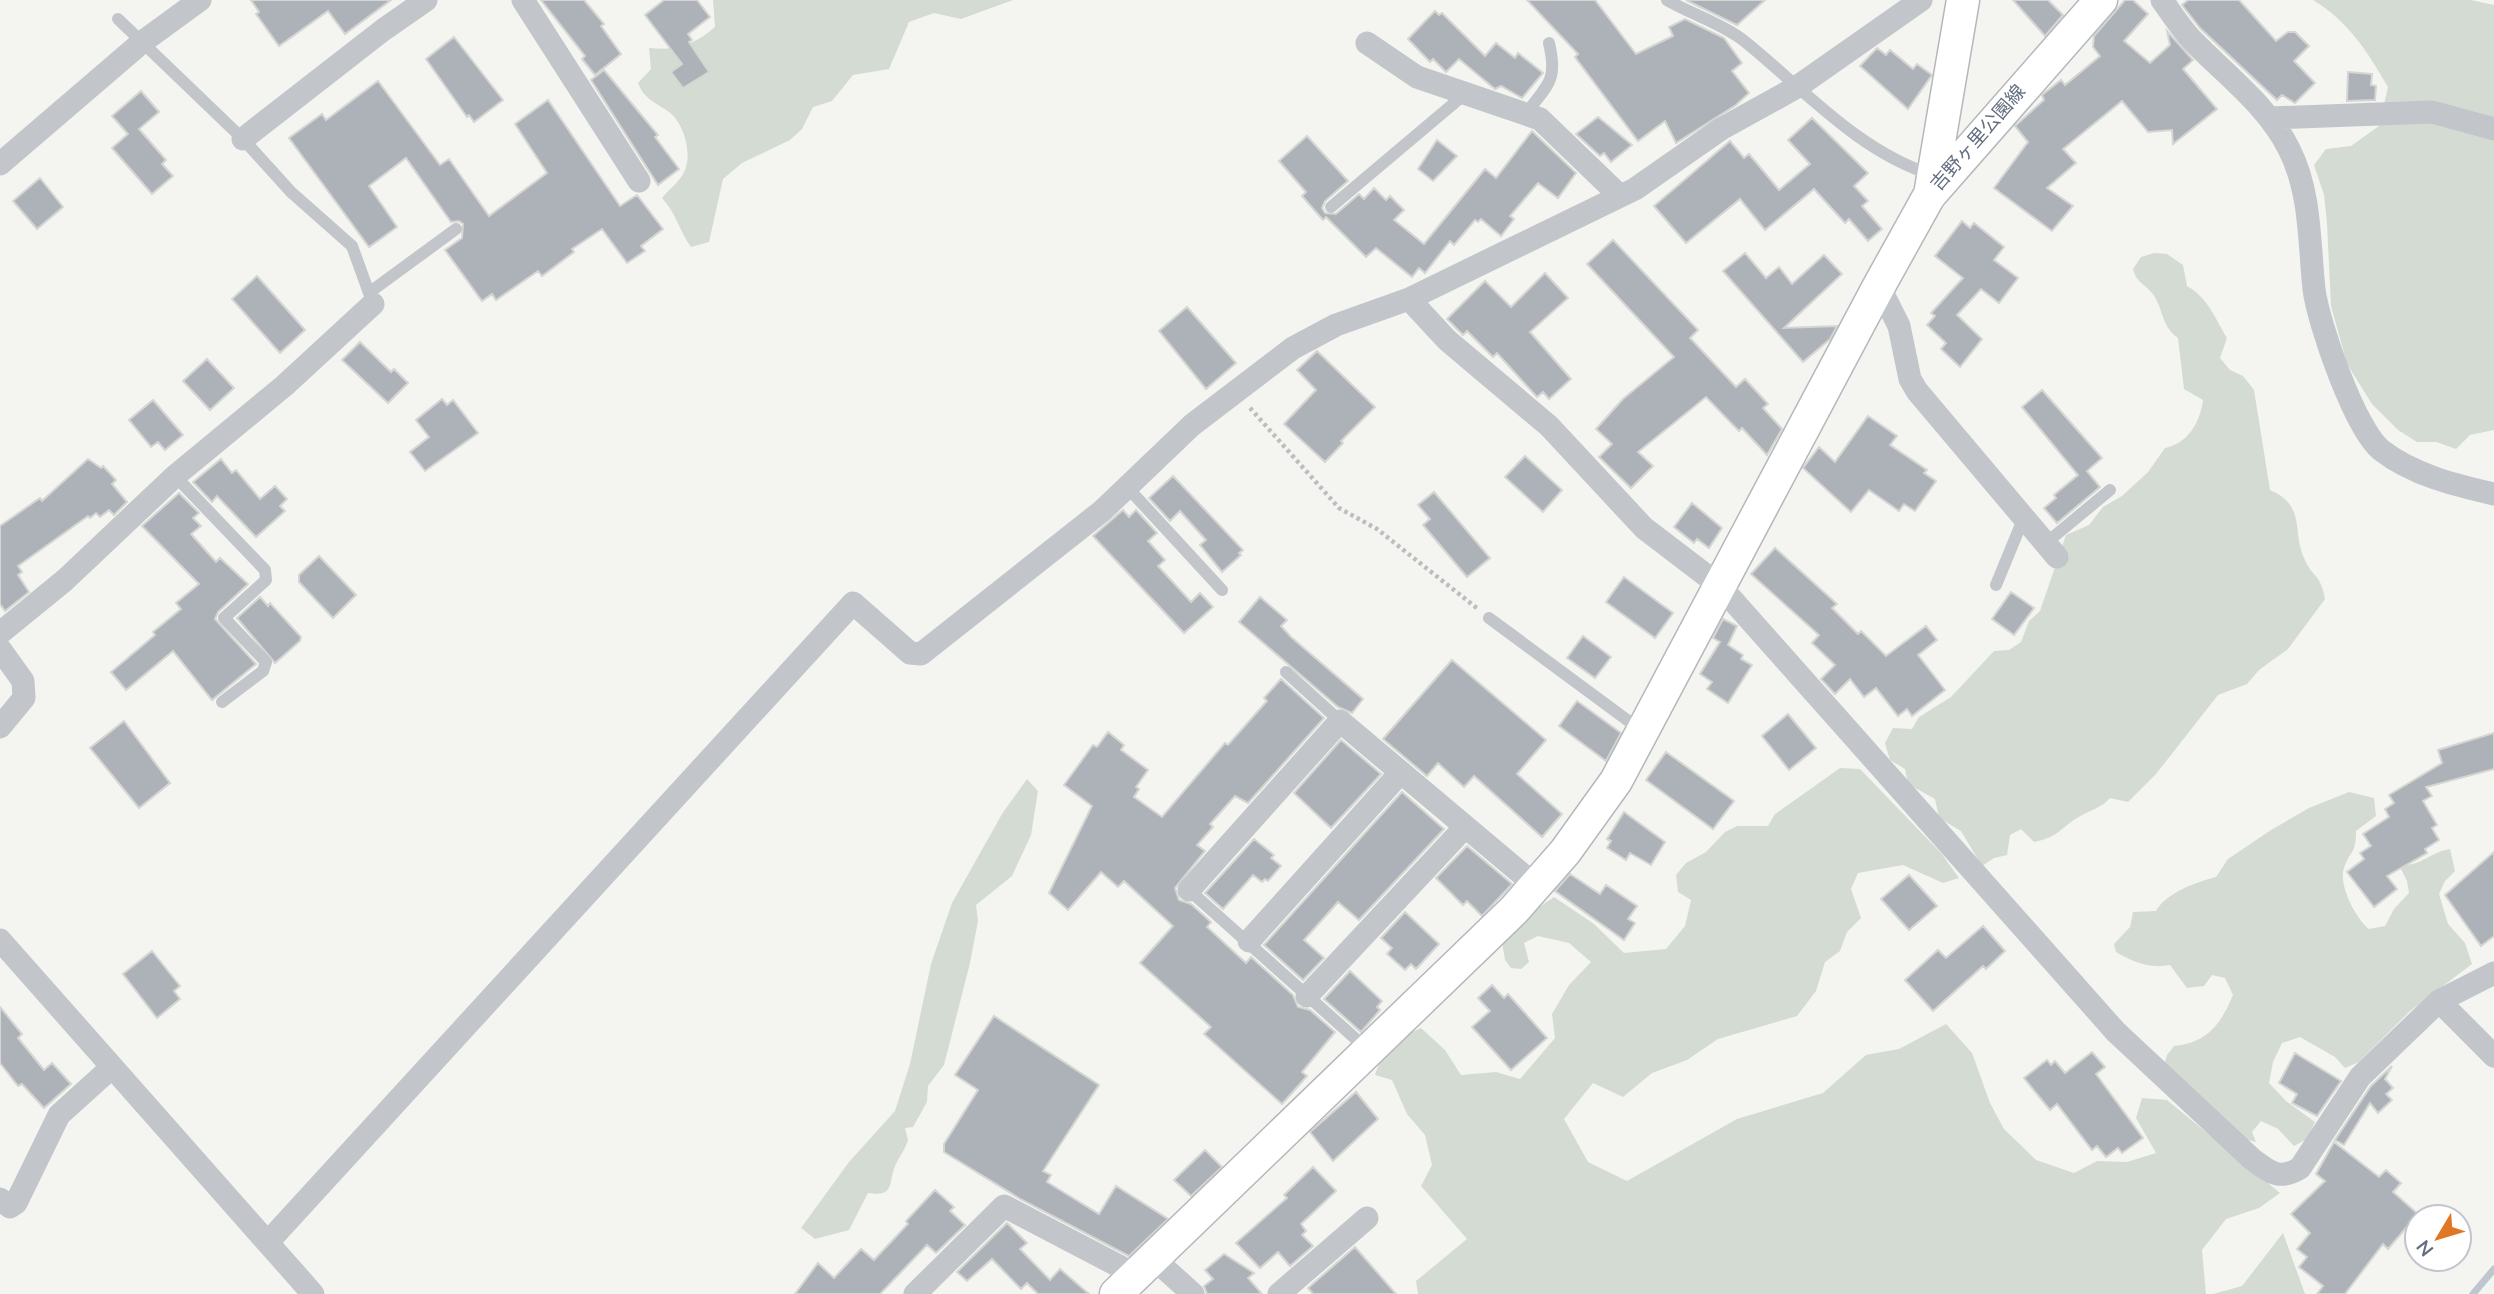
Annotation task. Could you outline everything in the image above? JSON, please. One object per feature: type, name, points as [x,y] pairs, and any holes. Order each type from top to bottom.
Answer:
[{"type":"street","points":[[0,164],[141,43],[200,0]]},
{"type":"street","points":[[243,139],[426,0]]},
{"type":"street","points":[[523,0],[639,181]]},
{"type":"street","points":[[269,1241],[853,603],[911,653],[921,653],[1128,488],[1192,425],[1293,348],[1336,326],[1409,299],[1662,173],[1721,129],[1797,87],[1921,0]]},
{"type":"street","name":"吉野ヶ里公園線","points":[[1931,186],[1963,0]]},
{"type":"street","name":"吉野ヶ里公園線","points":[[1931,186],[2101,0]]},
{"type":"street","points":[[2162,0],[2192,40],[2270,118],[2289,148],[2301,178],[2314,292],[2326,344],[2362,422],[2378,447],[2400,464],[2455,485],[2494,494]]},
{"type":"street","points":[[1367,43],[1417,77],[1540,119],[1558,133],[1619,195]]},
{"type":"street","points":[[2270,118],[2432,112],[2494,129]]},
{"type":"street","points":[[1135,1276],[1367,1049],[1514,911],[1565,852],[1616,781],[1931,186]]},
{"type":"street","points":[[1878,286],[1899,326],[1910,379],[1917,391],[2052,550]]},
{"type":"street","points":[[0,633],[65,580],[175,477],[284,386],[372,298]]},
{"type":"street","points":[[1409,299],[1447,340],[1549,425],[1644,528],[1720,586],[2116,1032],[2252,1159],[2274,1175],[2287,1176],[2300,1168],[2360,1077],[2438,1001],[2494,973]]},
{"type":"street","points":[[0,649],[23,681],[24,698],[0,727]]},
{"type":"street","points":[[1189,890],[1340,721],[1536,886]]},
{"type":"street","points":[[1249,941],[1401,772]]},
{"type":"street","points":[[1307,996],[1465,827]]},
{"type":"street","points":[[0,940],[110,1068],[269,1241],[313,1294]]},
{"type":"street","points":[[2438,1001],[2494,1056]]},
{"type":"street","points":[[0,1199],[10,1207],[16,1203],[59,1115],[110,1068]]},
{"type":"street","points":[[915,1294],[1003,1206],[1135,1276],[1193,1294]]},
{"type":"street","points":[[1279,1294],[1367,1218]]},
{"type":"lane","points":[[1667,0],[1742,40],[1867,142],[1931,186]]},
{"type":"lane","points":[[118,19],[243,139],[291,192],[352,246],[372,298],[456,229]]},
{"type":"lane","points":[[1526,114],[1553,76],[1555,66],[1549,43]]},
{"type":"lane","points":[[1331,207],[1465,94]]},
{"type":"lane","points":[[175,477],[265,570],[266,580],[224,618],[266,662],[263,671],[222,702]]},
{"type":"lane","points":[[1128,488],[1222,590]]},
{"type":"lane","points":[[2052,550],[2110,490]]},
{"type":"lane","points":[[1996,585],[2024,517]]},
{"type":"lane","points":[[1489,618],[1643,731]]},
{"type":"lane","points":[[1286,672],[1340,721]]},
{"type":"lane","points":[[1189,890],[1367,1049]]},
{"type":"path","points":[[1235,391],[1296,456],[1339,508],[1377,529],[1489,618]]},
{"type":"shaded area","points":[[713,0],[1013,0],[961,19],[934,13],[909,22],[889,69],[853,75],[832,101],[813,107],[802,129],[790,140],[742,163],[723,179],[709,242],[691,247],[662,198],[685,170],[688,152],[684,133],[675,118],[647,97],[638,83],[651,69],[649,48],[668,49],[685,45],[715,27]]},
{"type":"shaded area","points":[[2313,0],[2471,0],[2494,5],[2494,430],[2470,435],[2456,449],[2436,442],[2417,442],[2398,430],[2372,404],[2347,364],[2331,306],[2324,195],[2314,165],[2326,149],[2351,146],[2379,126],[2388,87],[2356,38],[2337,18]]},
{"type":"shaded area","points":[[2154,253],[2167,254],[2183,265],[2187,286],[2206,302],[2227,338],[2220,358],[2230,370],[2243,376],[2254,390],[2270,490],[2282,496],[2294,512],[2301,549],[2308,566],[2321,584],[2325,599],[2288,649],[2259,670],[2247,684],[2218,695],[2156,774],[2128,802],[2110,798],[2042,840],[2034,842],[2021,829],[2010,835],[2007,855],[1994,858],[1982,866],[1961,831],[1939,818],[1935,799],[1908,784],[1905,769],[1890,760],[1885,743],[1893,728],[1912,729],[1919,717],[1951,697],[1994,651],[2009,650],[2021,642],[2029,621],[2040,611],[2066,535],[2089,525],[2103,507],[2122,496],[2148,472],[2165,448],[2180,442],[2196,424],[2203,400],[2184,389],[2178,338],[2167,325],[2153,295],[2137,278],[2133,269],[2141,257]]},
{"type":"shaded area","points":[[1840,768],[1860,769],[1941,853],[1959,878],[1943,883],[1903,865],[1858,873],[1851,889],[1861,918],[1847,932],[1840,951],[1825,962],[1816,991],[1797,1016],[1718,1039],[1687,1060],[1652,1073],[1623,1097],[1593,1083],[1564,1119],[1588,1162],[1627,1181],[1737,1119],[1823,1093],[1866,1055],[1899,1049],[1946,1024],[1972,1053],[1990,1103],[2004,1129],[2036,1160],[2074,1173],[2097,1161],[2127,1162],[2156,1153],[2136,1118],[2142,1098],[2167,1100],[2280,1193],[2259,1208],[2226,1219],[2202,1250],[2206,1294],[1418,1294],[1416,1281],[1467,1239],[1421,1186],[1432,1165],[1425,1135],[1407,1114],[1392,1080],[1375,1075],[1382,1057],[1391,1045],[1421,1028],[1445,1050],[1461,1075],[1496,1072],[1520,1079],[1555,1038],[1552,1014],[1569,985],[1591,962],[1569,943],[1538,936],[1524,943],[1529,962],[1521,969],[1511,968],[1505,960],[1502,942],[1529,914],[1554,897],[1594,924],[1624,953],[1666,949],[1685,926],[1691,900],[1678,892],[1676,875],[1686,863],[1706,852],[1725,832],[1737,826],[1768,826],[1775,814]]},
{"type":"shaded area","points":[[1027,779],[1038,791],[1031,835],[1012,876],[976,905],[978,921],[970,963],[944,1065],[928,1086],[927,1102],[913,1127],[905,1128],[908,1140],[895,1166],[889,1188],[883,1193],[868,1193],[849,1230],[815,1239],[801,1228],[849,1162],[895,1111],[910,1064],[931,964],[952,903],[1002,814]]},
{"type":"shaded area","points":[[2349,792],[2374,798],[2376,816],[2356,831],[2354,849],[2344,868],[2346,892],[2359,918],[2369,929],[2385,926],[2394,909],[2409,893],[2407,881],[2399,865],[2420,862],[2450,849],[2455,871],[2445,881],[2439,894],[2448,924],[2465,943],[2472,964],[2410,1011],[2359,1062],[2345,1068],[2335,1057],[2300,1037],[2282,1043],[2273,1062],[2269,1083],[2286,1101],[2315,1122],[2307,1139],[2294,1146],[2278,1129],[2261,1121],[2252,1132],[2256,1142],[2244,1139],[2164,1066],[2167,1055],[2174,1046],[2195,1041],[2218,1023],[2233,995],[2225,978],[2212,975],[2204,986],[2187,988],[2170,965],[2155,966],[2135,962],[2116,952],[2114,944],[2130,927],[2133,912],[2156,911],[2174,894],[2216,877],[2228,859],[2271,830],[2309,808]]},
{"type":"shaded area","points":[[2283,1233],[2305,1294],[2213,1294],[2242,1286]]},
{"type":"building","points":[[251,0],[391,0],[345,34],[328,11],[279,46],[256,14],[259,12]]},
{"type":"building","points":[[541,0],[584,0],[604,24],[601,26],[621,54],[595,75],[582,59],[585,56]]},
{"type":"building","points":[[664,0],[697,0],[710,17],[688,34],[692,40],[689,42],[709,72],[683,88],[671,72],[682,64],[645,15]]},
{"type":"building","points":[[1527,0],[1595,0],[1636,54],[1673,36],[1669,27],[1685,19],[1724,38],[1742,63],[1732,71],[1749,93],[1736,105],[1676,143],[1665,121],[1638,141],[1575,57],[1578,54]]},
{"type":"building","points":[[1686,0],[1765,0],[1737,25]]},
{"type":"building","points":[[2013,0],[2048,0],[2063,15],[2045,36]]},
{"type":"building","points":[[2125,0],[2133,0],[2148,14],[2124,41],[2150,63],[2170,45],[2167,31],[2193,60],[2183,69],[2217,109],[2173,144],[2172,130],[2148,132],[2122,101],[2063,149],[2076,163],[2047,188],[2073,206],[2052,231],[1994,188],[2028,142],[2015,126],[2044,100],[2042,95],[2061,80],[2065,85],[2100,56],[2093,47],[2094,36]]},
{"type":"building","points":[[2188,0],[2239,0],[2276,41],[2288,32],[2295,32],[2309,46],[2294,61],[2315,83],[2295,103],[2282,95],[2277,100],[2200,28],[2182,5]]},
{"type":"building","points":[[1435,11],[1439,15],[1442,13],[1485,56],[1496,43],[1515,58],[1518,53],[1543,73],[1522,98],[1501,86],[1495,89],[1459,59],[1446,72],[1433,59],[1430,62],[1408,39]]},
{"type":"building","points":[[454,37],[503,100],[474,122],[469,115],[467,117],[426,59]]},
{"type":"building","points":[[1877,48],[1886,55],[1890,50],[1913,69],[1917,64],[1932,75],[1908,109],[1860,66]]},
{"type":"building","points":[[604,70],[658,135],[655,137],[679,169],[658,185],[591,80]]},
{"type":"building","points":[[2348,72],[2372,74],[2371,85],[2376,86],[2375,100],[2347,101]]},
{"type":"building","points":[[378,81],[440,165],[449,159],[489,216],[547,173],[515,124],[548,100],[620,206],[637,195],[663,229],[641,246],[645,251],[627,263],[602,229],[572,249],[574,252],[542,276],[538,271],[496,300],[492,294],[482,301],[445,250],[462,238],[463,224],[459,221],[451,222],[406,158],[369,186],[397,227],[369,247],[289,138],[322,114],[326,120]]},
{"type":"building","points":[[141,91],[159,112],[139,129],[166,160],[162,164],[173,176],[152,194],[112,148],[128,134],[112,116]]},
{"type":"building","points":[[1598,117],[1632,145],[1611,162],[1604,153],[1600,156],[1576,134]]},
{"type":"building","points":[[1812,118],[1868,173],[1854,186],[1868,201],[1862,206],[1882,229],[1868,241],[1849,219],[1845,223],[1814,189],[1765,230],[1740,199],[1686,243],[1654,206],[1730,141],[1744,158],[1749,154],[1779,190],[1810,164],[1788,140]]},
{"type":"building","points":[[1532,131],[1576,173],[1558,198],[1538,183],[1510,216],[1514,219],[1501,236],[1481,219],[1478,222],[1475,220],[1454,245],[1450,241],[1425,273],[1419,268],[1412,277],[1376,248],[1366,257],[1326,217],[1323,220],[1302,196],[1306,192],[1279,161],[1307,136],[1348,181],[1325,201],[1322,208],[1325,213],[1336,214],[1359,194],[1364,199],[1374,188],[1386,200],[1390,196],[1404,210],[1394,220],[1424,244],[1485,169],[1496,178]]},
{"type":"building","points":[[1437,140],[1457,156],[1433,181],[1418,169]]},
{"type":"building","points":[[40,178],[63,207],[37,229],[13,201]]},
{"type":"building","points":[[1962,221],[1970,228],[1974,223],[2004,247],[1994,260],[2018,278],[1999,303],[1981,289],[1957,315],[1982,339],[1960,367],[1941,349],[1946,343],[1927,325],[1935,316],[1931,313],[1963,278],[1935,256]]},
{"type":"building","points":[[1613,240],[1698,330],[1690,338],[1736,387],[1745,379],[1768,404],[1763,408],[1782,429],[1767,455],[1742,428],[1739,431],[1706,397],[1638,452],[1653,466],[1631,488],[1599,457],[1612,444],[1596,429],[1623,399],[1674,357],[1587,264]]},
{"type":"building","points":[[1745,253],[1766,278],[1779,267],[1792,284],[1824,255],[1842,274],[1784,328],[1837,326],[1830,339],[1803,362],[1723,271]]},
{"type":"building","points":[[1545,273],[1568,298],[1530,332],[1571,379],[1549,399],[1543,392],[1537,397],[1497,353],[1493,357],[1467,331],[1463,335],[1447,319],[1485,281],[1511,307]]},
{"type":"building","points":[[257,276],[305,330],[280,353],[232,299]]},
{"type":"building","points":[[1187,307],[1236,363],[1206,389],[1159,331]]},
{"type":"building","points":[[360,342],[391,372],[394,369],[408,383],[388,403],[342,360]]},
{"type":"building","points":[[1317,351],[1375,407],[1341,441],[1343,443],[1325,462],[1284,424],[1316,390],[1297,370]]},
{"type":"building","points":[[207,359],[234,388],[210,410],[183,381]]},
{"type":"building","points":[[2042,390],[2102,458],[2087,471],[2100,487],[2057,523],[2044,508],[2056,498],[2054,495],[2078,475],[2022,407]]},
{"type":"building","points":[[442,399],[447,405],[453,400],[478,433],[425,471],[410,452],[429,437],[416,420]]},
{"type":"building","points":[[153,400],[183,435],[165,450],[158,442],[151,447],[129,420]]},
{"type":"building","points":[[1868,416],[1897,436],[1890,445],[1927,470],[1924,473],[1936,481],[1915,511],[1904,504],[1899,511],[1869,490],[1851,512],[1803,468],[1819,447],[1835,462]]},
{"type":"building","points":[[1525,456],[1562,490],[1543,512],[1505,477]]},
{"type":"building","points":[[88,459],[101,468],[103,466],[116,480],[112,484],[127,502],[114,515],[109,510],[100,517],[96,513],[90,518],[88,516],[18,566],[22,572],[18,575],[29,592],[5,611],[0,604],[0,526],[40,498],[42,501]]},
{"type":"building","points":[[221,459],[232,473],[236,470],[260,499],[275,486],[287,499],[280,506],[285,511],[256,537],[217,496],[212,502],[193,482]]},
{"type":"building","points":[[1173,476],[1243,550],[1222,572],[1200,545],[1206,540],[1180,511],[1170,521],[1149,498]]},
{"type":"building","points":[[1434,492],[1490,558],[1467,577],[1423,525],[1430,519],[1418,505]]},
{"type":"building","points":[[179,493],[199,513],[193,518],[201,526],[191,534],[216,562],[220,558],[248,584],[218,612],[215,619],[256,664],[212,700],[173,651],[126,690],[111,672],[181,609],[176,603],[199,584],[142,526]]},
{"type":"building","points":[[1692,503],[1722,528],[1709,548],[1697,539],[1694,543],[1674,527]]},
{"type":"building","points":[[1123,510],[1129,517],[1136,510],[1157,533],[1148,541],[1165,560],[1158,566],[1191,602],[1200,593],[1213,607],[1184,633],[1093,536]]},
{"type":"building","points":[[1775,548],[1837,604],[1832,608],[1858,634],[1861,631],[1886,656],[1926,626],[1937,640],[1918,655],[1945,690],[1912,716],[1907,709],[1898,716],[1876,688],[1864,697],[1850,679],[1835,694],[1821,679],[1835,665],[1812,643],[1819,635],[1751,574]]},
{"type":"building","points":[[319,556],[356,595],[333,618],[299,582],[299,575]]},
{"type":"building","points":[[1624,577],[1673,613],[1655,638],[1606,602]]},
{"type":"building","points":[[2011,592],[2034,608],[2014,635],[1992,619]]},
{"type":"building","points":[[260,597],[268,606],[270,603],[301,637],[300,641],[275,663],[237,618]]},
{"type":"building","points":[[1260,597],[1287,620],[1281,626],[1291,637],[1363,699],[1352,713],[1338,707],[1239,622]]},
{"type":"building","points":[[1723,619],[1737,626],[1728,645],[1743,655],[1741,659],[1752,665],[1728,703],[1707,689],[1712,682],[1700,674],[1720,642],[1713,638]]},
{"type":"building","points":[[1583,636],[1611,657],[1595,678],[1567,658]]},
{"type":"building","points":[[1452,660],[1546,740],[1517,774],[1562,814],[1542,837],[1474,776],[1464,787],[1438,763],[1427,776],[1383,739]]},
{"type":"building","points":[[1281,679],[1324,718],[1248,803],[1235,796],[1210,824],[1213,827],[1197,845],[1205,851],[1175,888],[1179,900],[1191,904],[1211,922],[1207,927],[1246,963],[1251,957],[1293,995],[1298,1007],[1310,1010],[1335,1032],[1302,1072],[1307,1076],[1282,1104],[1204,1034],[1211,1027],[1140,963],[1173,926],[1124,881],[1118,887],[1101,872],[1068,910],[1049,893],[1092,806],[1064,785],[1093,745],[1097,747],[1108,732],[1124,745],[1121,750],[1148,770],[1136,787],[1139,789],[1134,797],[1162,817],[1225,743],[1228,745],[1267,701],[1264,698]]},
{"type":"building","points":[[1577,701],[1621,733],[1606,761],[1559,726]]},
{"type":"building","points":[[1788,714],[1816,748],[1789,770],[1762,736]]},
{"type":"building","points":[[124,721],[170,783],[139,808],[90,748]]},
{"type":"building","points":[[2494,733],[2494,769],[2426,787],[2432,796],[2423,801],[2437,825],[2432,828],[2439,840],[2425,849],[2427,853],[2387,876],[2397,889],[2374,907],[2347,872],[2364,859],[2360,853],[2371,846],[2363,834],[2389,817],[2385,809],[2394,803],[2389,795],[2442,763],[2438,750]]},
{"type":"building","points":[[1341,740],[1381,774],[1331,828],[1294,793]]},
{"type":"building","points":[[1666,752],[1734,801],[1713,829],[1646,780]]},
{"type":"building","points":[[1402,792],[1444,829],[1359,920],[1338,902],[1304,940],[1324,958],[1303,980],[1264,945]]},
{"type":"building","points":[[1624,812],[1665,842],[1651,865],[1630,853],[1626,860],[1607,848],[1611,841],[1607,839]]},
{"type":"building","points":[[1254,839],[1274,855],[1271,858],[1281,866],[1268,881],[1265,879],[1262,882],[1253,875],[1223,909],[1205,893]]},
{"type":"building","points":[[1467,846],[1512,884],[1482,916],[1467,901],[1463,905],[1436,878]]},
{"type":"building","points":[[2494,852],[2494,936],[2481,946],[2445,895]]},
{"type":"building","points":[[1570,874],[1600,894],[1606,885],[1637,906],[1628,919],[1635,923],[1624,940],[1555,891]]},
{"type":"building","points":[[1909,875],[1937,906],[1909,930],[1881,899]]},
{"type":"building","points":[[1405,912],[1439,944],[1416,969],[1411,964],[1405,970],[1387,954],[1392,948],[1381,938]]},
{"type":"building","points":[[1983,926],[2005,951],[1986,969],[1983,966],[1933,1011],[1905,980],[1938,950],[1946,958]]},
{"type":"building","points":[[152,951],[180,986],[174,991],[180,999],[157,1018],[123,974]]},
{"type":"building","points":[[1350,971],[1382,1001],[1377,1007],[1380,1010],[1361,1032],[1324,999]]},
{"type":"building","points":[[1492,985],[1504,998],[1508,994],[1547,1038],[1511,1070],[1472,1027],[1490,1011],[1478,998]]},
{"type":"building","points":[[0,1007],[22,1034],[18,1038],[44,1070],[52,1063],[71,1084],[44,1108],[22,1084],[18,1086],[0,1063]]},
{"type":"building","points":[[994,1016],[1099,1085],[1043,1171],[1051,1175],[1047,1182],[1099,1214],[1116,1186],[1168,1219],[1129,1256],[1022,1200],[944,1152],[944,1144],[978,1090],[955,1075]]},
{"type":"building","points":[[2092,1052],[2105,1067],[2096,1074],[2143,1138],[2122,1153],[2118,1148],[2106,1157],[2097,1146],[2092,1150],[2057,1104],[2050,1110],[2024,1078],[2047,1060],[2051,1065],[2055,1061],[2065,1073]]},
{"type":"building","points":[[2295,1053],[2341,1081],[2317,1116],[2292,1103],[2297,1094],[2279,1083]]},
{"type":"building","points":[[2392,1066],[2385,1079],[2393,1088],[2386,1094],[2392,1100],[2378,1113],[2370,1103],[2344,1145],[2335,1140],[2371,1086]]},
{"type":"building","points":[[1356,1092],[1378,1119],[1333,1161],[1310,1132]]},
{"type":"building","points":[[2334,1142],[2379,1177],[2386,1170],[2401,1183],[2393,1192],[2406,1203],[2403,1203],[2403,1232],[2388,1249],[2383,1244],[2345,1294],[2317,1294],[2323,1286],[2299,1267],[2307,1257],[2297,1249],[2310,1233],[2291,1214],[2325,1181],[2316,1174]]},
{"type":"building","points":[[1205,1150],[1222,1167],[1191,1196],[1174,1180]]},
{"type":"building","points":[[1313,1167],[1336,1191],[1301,1224],[1306,1231],[1302,1235],[1313,1246],[1290,1266],[1278,1252],[1260,1268],[1236,1243],[1287,1198],[1284,1195]]},
{"type":"building","points":[[935,1190],[954,1207],[950,1211],[965,1225],[936,1253],[927,1245],[880,1294],[795,1294],[818,1263],[834,1278],[861,1249],[874,1260]]},
{"type":"building","points":[[1007,1223],[1027,1243],[1020,1249],[1050,1280],[1060,1269],[1089,1294],[1038,1294],[1027,1283],[1021,1289],[992,1259],[967,1281],[957,1272]]},
{"type":"building","points":[[1355,1247],[1396,1294],[1313,1294],[1308,1288]]},
{"type":"building","points":[[1224,1254],[1254,1273],[1248,1278],[1262,1294],[1207,1294],[1204,1286],[1213,1279],[1205,1270]]},
{"type":"waterway","points":[[2473,1294],[2494,1269]]}]
